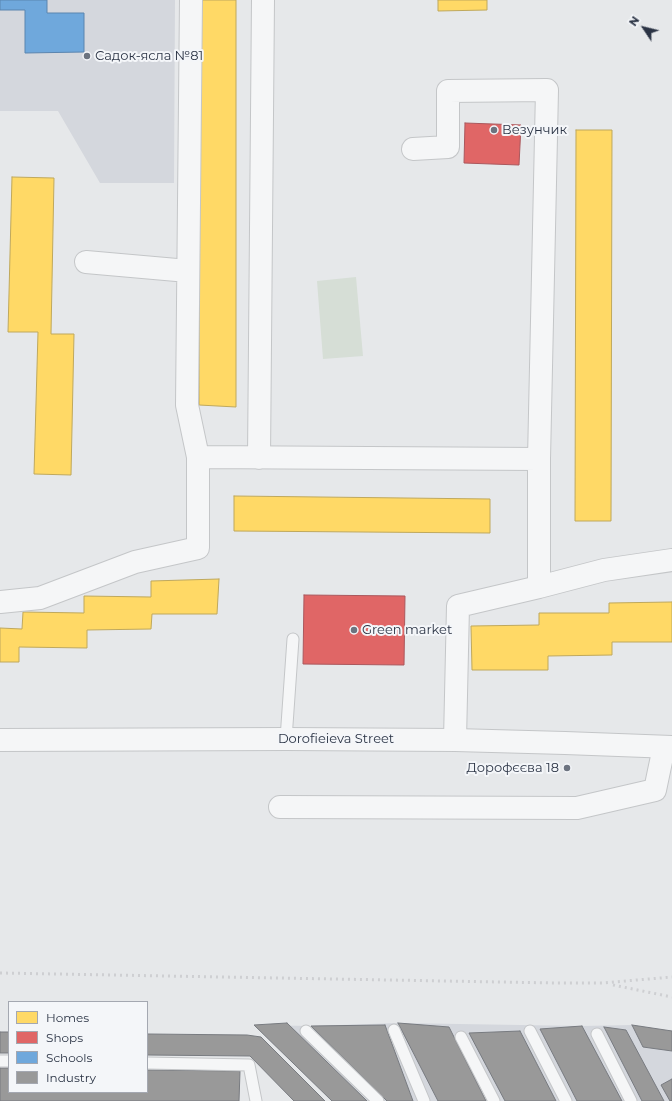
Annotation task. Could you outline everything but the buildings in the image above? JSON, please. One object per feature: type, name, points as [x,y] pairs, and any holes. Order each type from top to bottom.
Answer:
[{"type":"street","points":[[0,602],[40,598],[136,562],[198,548],[198,457],[187,404],[190,0]]},
{"type":"street","points":[[259,458],[263,0]]},
{"type":"street","points":[[413,149],[448,147],[448,91],[547,90],[539,459],[539,587]]},
{"type":"street","points":[[86,262],[188,271]]},
{"type":"street","points":[[198,457],[539,459]]},
{"type":"street","points":[[455,740],[458,606],[604,570],[672,560]]},
{"type":"street","name":"Dorofieieva Street","points":[[0,740],[455,740],[668,747]]},
{"type":"street","points":[[280,807],[577,808],[654,790],[668,747]]},
{"type":"lane","points":[[286,739],[293,639]]},
{"type":"lane","points":[[394,1030],[424,1101]]},
{"type":"lane","points":[[530,1031],[566,1101]]},
{"type":"lane","points":[[306,1032],[378,1101]]},
{"type":"lane","points":[[597,1034],[631,1101]]},
{"type":"lane","points":[[461,1037],[494,1101]]},
{"type":"lane","points":[[148,1063],[249,1065],[256,1101]]},
{"type":"shaded area","name":"Садок-ясла №81","points":[[0,0],[175,0],[174,183],[100,183],[58,111],[0,111]]},
{"type":"shaded area","points":[[356,277],[363,356],[323,359],[317,281]]},
{"type":"shaded area","points":[[398,1023],[582,1026],[632,1025],[672,1031],[672,1101],[332,1101],[255,1025],[311,1026]]},
{"type":"railway","points":[[0,973],[556,983],[602,983],[672,977]]},
{"type":"railway","points":[[613,985],[672,997]]},
{"type":"place","name":"Садок-ясла №81","points":[[87,56]]},
{"type":"place","name":"Везунчик","points":[[494,130]]},
{"type":"place","name":"Green market","points":[[354,630]]},
{"type":"place","name":"Дорофєєва 18","points":[[567,768]]}]
